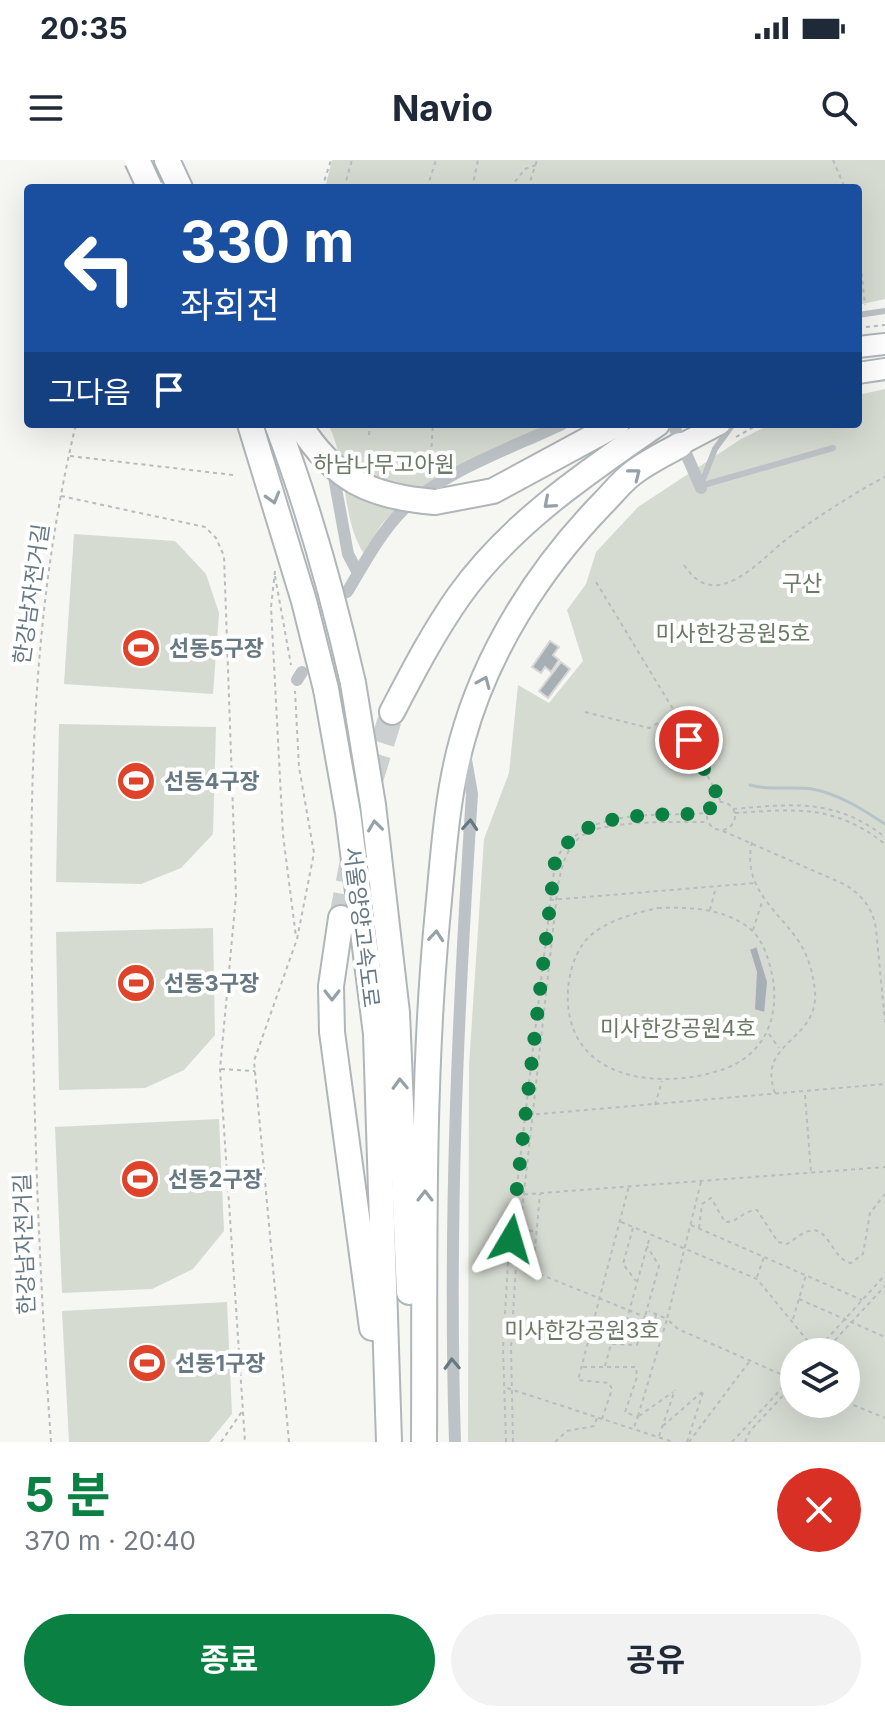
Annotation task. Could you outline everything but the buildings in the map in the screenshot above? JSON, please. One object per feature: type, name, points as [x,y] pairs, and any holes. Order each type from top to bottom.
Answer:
[{"type":"highway","points":[[137,160],[148,184]]},
{"type":"highway","points":[[167,160],[178,184]]},
{"type":"highway","name":"서울양양고속도로","points":[[251,428],[304,601],[326,689],[348,813],[376,1034],[389,1442]]},
{"type":"highway","name":"서울양양고속도로","points":[[278,428],[303,495],[332,592],[353,683],[373,805],[397,1013],[416,1442]]},
{"type":"highway","points":[[302,428],[320,456],[341,474],[373,492],[435,502],[493,491],[610,428]]},
{"type":"highway","points":[[392,712],[423,652],[461,593],[504,544],[549,502],[651,428]]},
{"type":"highway","points":[[424,1442],[425,1125],[431,987],[446,834],[462,740],[503,640],[546,571],[587,520],[676,434]]},
{"type":"highway","points":[[341,918],[331,986],[332,1032],[361,1228],[382,1442]]},
{"type":"main road","points":[[862,347],[885,344]]},
{"type":"main road","points":[[862,372],[885,369]]},
{"type":"main road","points":[[676,434],[727,431]]},
{"type":"street","points":[[347,592],[386,530],[404,509],[431,487],[554,428]]},
{"type":"street","points":[[676,434],[701,487]]},
{"type":"street","points":[[329,451],[348,554],[358,573]]},
{"type":"street","points":[[455,1442],[451,1328],[455,1074],[472,794],[462,740]]},
{"type":"lane","points":[[862,315],[885,311]]},
{"type":"lane","points":[[701,487],[715,449],[730,428]]},
{"type":"lane","points":[[701,487],[833,448]]},
{"type":"path","points":[[323,184],[331,160]]},
{"type":"path","points":[[345,184],[352,160]]},
{"type":"path","points":[[428,184],[436,160]]},
{"type":"path","points":[[473,184],[478,160]]},
{"type":"path","points":[[529,184],[537,160]]},
{"type":"path","points":[[833,160],[843,184]]},
{"type":"path","points":[[513,184],[525,169],[536,165]]},
{"type":"path","points":[[862,328],[885,325]]},
{"type":"path","name":"한강남자전거길","points":[[51,1442],[34,1114],[29,822],[34,700],[61,496],[75,428]]},
{"type":"path","points":[[369,435],[370,428]]},
{"type":"path","points":[[431,455],[433,428]]},
{"type":"path","points":[[69,456],[233,475]]},
{"type":"path","points":[[684,565],[693,578],[706,584],[727,582],[749,570],[792,534],[885,477]]},
{"type":"path","points":[[61,496],[205,527],[216,538],[224,556],[236,896],[220,1069],[245,1442]]},
{"type":"path","points":[[289,1442],[254,1061],[297,939],[314,853],[299,767],[298,679],[275,571],[271,607],[283,835],[297,939]]},
{"type":"path","points":[[596,582],[676,714],[721,802],[734,811],[814,810],[859,826],[885,844]]},
{"type":"path","points":[[585,712],[649,728],[676,714]]},
{"type":"path","points":[[721,802],[712,805],[707,813],[708,822],[714,829],[752,842],[846,885],[862,898],[874,916],[885,1022]]},
{"type":"path","points":[[734,811],[793,804],[823,806],[860,820],[885,837]]},
{"type":"path","points":[[723,831],[734,823],[734,811]]},
{"type":"path","points":[[506,1442],[504,1387],[508,1262],[551,877],[561,849],[584,828],[610,820],[707,813]]},
{"type":"path","points":[[513,1442],[516,1265],[564,861],[568,851],[584,835],[603,828],[708,822]]},
{"type":"path","points":[[752,842],[750,857],[763,900],[799,942],[808,960],[815,989],[811,1019],[780,1049],[771,1076],[775,1094]]},
{"type":"path","points":[[550,900],[756,882]]},
{"type":"path","points":[[709,912],[716,887]]},
{"type":"path","points":[[753,931],[763,900]]},
{"type":"path","points":[[658,908],[696,908],[734,919],[753,931],[766,952],[776,999],[768,1032],[750,1056],[722,1070],[663,1080],[616,1071],[587,1053],[569,1018],[570,974],[590,936],[616,921],[658,908]]},
{"type":"path","points":[[768,1032],[780,1049]]},
{"type":"path","points":[[220,1069],[255,1071]]},
{"type":"path","points":[[655,1105],[663,1080]]},
{"type":"path","points":[[526,1115],[885,1084]]},
{"type":"path","points":[[804,1092],[811,1173]]},
{"type":"path","points":[[516,1195],[885,1167]]},
{"type":"path","points":[[634,1429],[667,1319],[702,1180]]},
{"type":"path","points":[[602,1419],[612,1389],[609,1383],[603,1380],[578,1380],[630,1185]]},
{"type":"path","points":[[534,1259],[541,1193]]},
{"type":"path","points":[[699,1228],[702,1204],[711,1198],[725,1222],[734,1221],[747,1211],[761,1212],[775,1239],[782,1244],[811,1230],[820,1231],[838,1258],[851,1263],[863,1254],[870,1213],[885,1194]]},
{"type":"path","points":[[620,1221],[757,1279],[805,1338]]},
{"type":"path","points":[[691,1225],[862,1300]]},
{"type":"path","points":[[633,1227],[623,1264],[637,1282]]},
{"type":"path","points":[[520,1230],[537,1232]]},
{"type":"path","points":[[620,1344],[650,1234]]},
{"type":"path","points":[[605,1366],[611,1344],[637,1345],[659,1266],[647,1246]]},
{"type":"path","points":[[757,1279],[765,1256]]},
{"type":"path","points":[[508,1262],[655,1321],[656,1314]]},
{"type":"path","points":[[792,1321],[807,1274]]},
{"type":"path","points":[[827,1338],[885,1275]]},
{"type":"path","points":[[837,1338],[885,1286]]},
{"type":"path","points":[[799,1299],[885,1337]]},
{"type":"path","points":[[647,1310],[667,1319],[678,1329],[780,1374]]},
{"type":"path","points":[[688,1442],[750,1361]]},
{"type":"path","points":[[582,1367],[632,1366],[639,1370],[625,1412],[638,1417]]},
{"type":"path","points":[[504,1387],[673,1442]]},
{"type":"path","points":[[638,1417],[675,1390],[659,1437]]},
{"type":"path","points":[[663,1426],[703,1392],[688,1442]]},
{"type":"path","points":[[732,1442],[780,1392]]},
{"type":"path","points":[[745,1442],[750,1431],[780,1395]]},
{"type":"path","points":[[860,1408],[885,1418]]},
{"type":"path","points":[[221,1442],[243,1410]]},
{"type":"path","points":[[555,1442],[567,1431],[594,1426],[598,1417]]},
{"type":"green space","points":[[332,160],[885,160],[885,299],[862,304],[862,184],[326,184]]},
{"type":"green space","points":[[885,389],[885,1442],[468,1442],[469,1065],[484,839],[509,773],[518,685],[549,703],[583,661],[567,610],[586,584],[596,552],[638,507],[741,439],[763,428],[862,428],[862,394]]},
{"type":"green space","name":"하남나무고아원","points":[[330,428],[542,428],[410,494],[381,525],[364,554],[351,524],[335,440]]},
{"type":"green space","name":"선동5구장","points":[[74,534],[175,541],[206,574],[219,613],[213,694],[64,684]]},
{"type":"green space","name":"선동4구장","points":[[59,724],[216,727],[213,834],[181,868],[141,884],[56,882]]},
{"type":"green space","name":"선동3구장","points":[[213,928],[215,1035],[184,1070],[145,1088],[59,1090],[56,932]]},
{"type":"green space","name":"선동2구장","points":[[219,1119],[224,1231],[193,1269],[152,1289],[62,1293],[55,1127]]},
{"type":"green space","name":"선동1구장","points":[[227,1302],[232,1414],[209,1442],[69,1442],[62,1311]]},
{"type":"waterway","points":[[750,785],[822,791],[885,824]]},
{"type":"tunnel","points":[[341,918],[361,813],[392,712]]},
{"type":"place","name":"선동5구장","points":[[141,648]]},
{"type":"place","name":"선동4구장","points":[[136,781]]},
{"type":"place","name":"선동3구장","points":[[136,983]]},
{"type":"place","name":"선동2구장","points":[[140,1179]]},
{"type":"place","name":"선동1구장","points":[[147,1363]]},
{"type":"route","points":[[511,1239],[555,862],[572,836],[596,823],[707,813],[712,805],[721,802],[689,740]]},
{"type":"park label","name":"구산","points":[[802,583]]},
{"type":"park label","name":"미사한강공원5호","points":[[733,633]]},
{"type":"park label","name":"미사한강공원4호","points":[[678,1028]]},
{"type":"park label","name":"미사한강공원3호","points":[[582,1330]]}]
